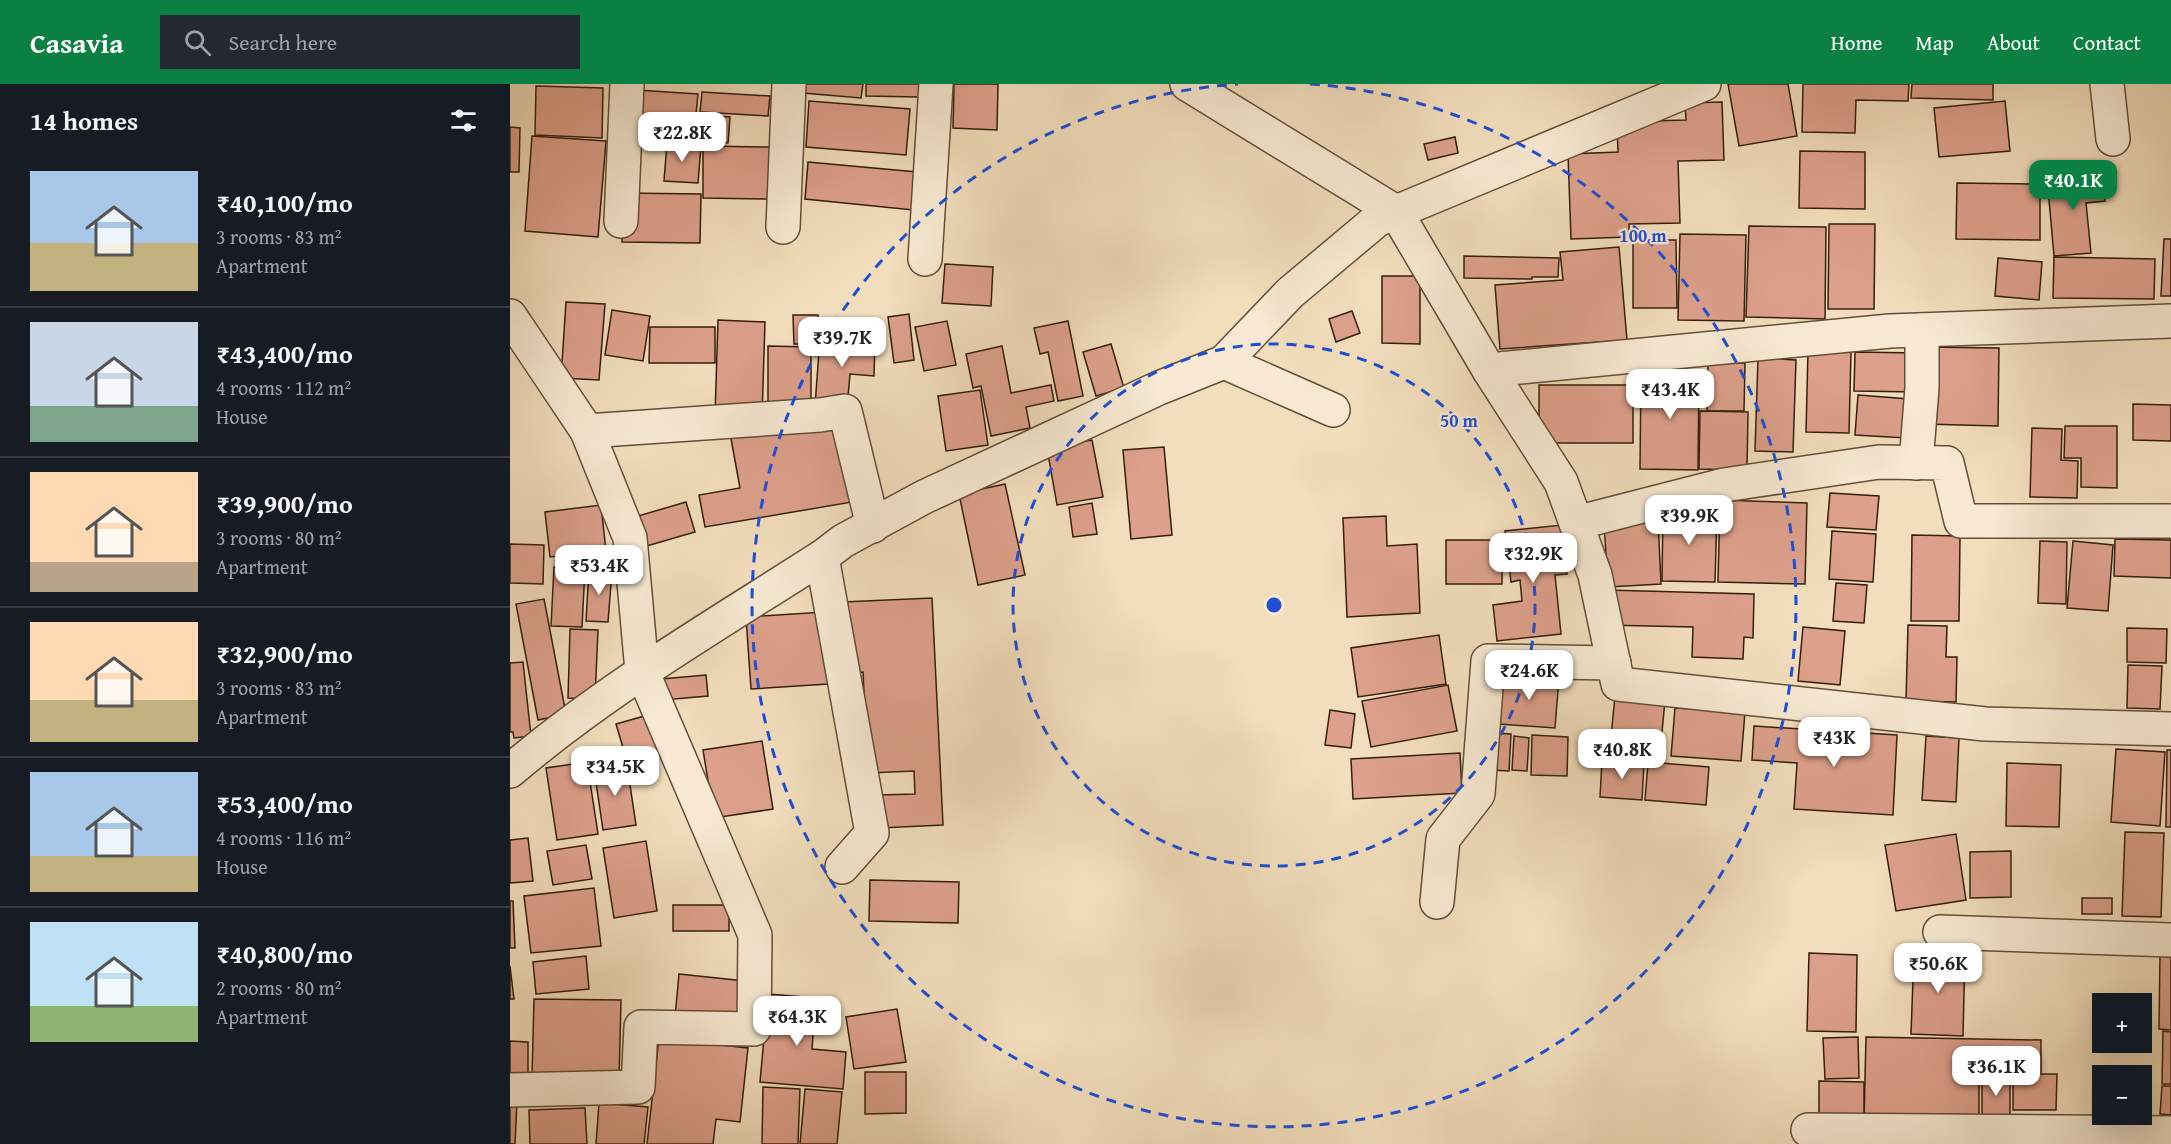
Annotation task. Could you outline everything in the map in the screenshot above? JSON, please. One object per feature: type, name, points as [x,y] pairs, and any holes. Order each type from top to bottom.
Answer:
[{"type":"street","points":[[621,221],[627,84]]},
{"type":"street","points":[[783,227],[789,84]]},
{"type":"street","points":[[925,259],[936,84]]},
{"type":"street","points":[[1187,84],[1396,212],[1489,370],[1561,482],[1595,575],[1618,684],[1985,724],[2171,729]]},
{"type":"street","points":[[510,771],[550,737],[642,671],[822,557],[843,541],[924,497],[1106,412],[1224,362],[1290,293],[1377,220],[1704,84]]},
{"type":"street","points":[[2107,84],[2113,139]]},
{"type":"street","points":[[510,316],[587,431],[630,538],[642,671],[755,935],[754,1029],[641,1027],[638,1087],[510,1090]]},
{"type":"street","points":[[1489,370],[1878,332],[2171,321]]},
{"type":"street","points":[[1916,463],[1922,388],[1922,330]]},
{"type":"street","points":[[1224,362],[1334,410]]},
{"type":"street","points":[[587,431],[820,415],[846,411],[873,526]]},
{"type":"street","points":[[1576,523],[1724,485],[1879,462],[1947,463],[1961,521],[2171,521]]},
{"type":"street","points":[[822,557],[872,833],[842,867]]},
{"type":"street","points":[[1437,902],[1443,839],[1478,794],[1488,662],[1614,663]]},
{"type":"street","points":[[1940,932],[2171,940]]},
{"type":"street","points":[[1808,1130],[2171,1133]]},
{"type":"building","points":[[804,84],[863,84],[861,98],[803,93]]},
{"type":"building","points":[[866,84],[921,84],[920,97],[866,96]]},
{"type":"building","points":[[954,84],[998,84],[997,130],[953,128]]},
{"type":"building","points":[[1728,84],[1788,84],[1797,136],[1739,146]]},
{"type":"building","points":[[1803,84],[1909,84],[1908,101],[1856,100],[1855,133],[1802,132]]},
{"type":"building","points":[[1912,84],[1993,84],[1993,100],[1911,98]]},
{"type":"building","points":[[536,86],[603,88],[602,138],[535,135]]},
{"type":"building","points":[[637,90],[698,94],[696,114],[730,117],[728,143],[634,135]]},
{"type":"building","points":[[702,92],[770,96],[768,116],[700,112]]},
{"type":"building","points":[[809,101],[910,109],[906,155],[806,147]]},
{"type":"building","points":[[2005,101],[2010,151],[1939,157],[1934,108]]},
{"type":"building","points":[[1722,102],[1724,160],[1678,161],[1680,223],[1629,224],[1629,237],[1571,239],[1568,154],[1618,152],[1617,122],[1686,120],[1685,103]]},
{"type":"building","points":[[510,127],[520,128],[519,172],[510,172]]},
{"type":"building","points":[[532,136],[606,141],[598,237],[525,231]]},
{"type":"building","points":[[1455,137],[1458,153],[1428,160],[1424,144]]},
{"type":"building","points":[[667,143],[701,146],[698,183],[664,181]]},
{"type":"building","points":[[703,146],[770,147],[770,199],[703,198]]},
{"type":"building","points":[[1800,151],[1865,152],[1865,209],[1799,208]]},
{"type":"building","points":[[808,162],[917,172],[913,210],[805,199]]},
{"type":"building","points":[[2102,172],[2105,201],[2086,203],[2091,253],[2054,256],[2047,177]]},
{"type":"building","points":[[1957,183],[2040,184],[2040,240],[1956,239]]},
{"type":"building","points":[[622,193],[701,194],[700,243],[622,242]]},
{"type":"building","points":[[1829,224],[1875,224],[1874,309],[1828,309]]},
{"type":"building","points":[[1749,226],[1826,227],[1825,319],[1746,317]]},
{"type":"building","points":[[1680,234],[1746,235],[1744,321],[1678,320]]},
{"type":"building","points":[[2164,239],[2171,239],[2171,296],[2161,296]]},
{"type":"building","points":[[1633,240],[1676,240],[1677,308],[1633,308]]},
{"type":"building","points":[[1619,247],[1627,340],[1500,349],[1495,285],[1563,280],[1560,252]]},
{"type":"building","points":[[1464,256],[1559,258],[1558,277],[1464,278]]},
{"type":"building","points":[[2054,257],[2155,259],[2154,299],[2053,298]]},
{"type":"building","points":[[1998,258],[2042,262],[2039,300],[1995,296]]},
{"type":"building","points":[[945,264],[993,267],[991,306],[942,303]]},
{"type":"building","points":[[1382,276],[1420,276],[1420,344],[1382,343]]},
{"type":"building","points":[[566,302],[605,304],[599,380],[561,378]]},
{"type":"building","points":[[612,310],[650,316],[643,361],[605,355]]},
{"type":"building","points":[[1352,311],[1360,333],[1336,342],[1329,319]]},
{"type":"building","points":[[909,314],[914,360],[894,363],[888,317]]},
{"type":"building","points":[[793,315],[818,315],[818,344],[794,344]]},
{"type":"building","points":[[718,320],[765,322],[762,417],[715,416]]},
{"type":"building","points":[[947,321],[956,365],[924,371],[915,327]]},
{"type":"building","points":[[1068,321],[1083,396],[1058,401],[1048,352],[1040,354],[1034,328]]},
{"type":"building","points":[[650,327],[715,327],[715,363],[649,363]]},
{"type":"building","points":[[820,337],[875,340],[874,376],[850,374],[847,408],[815,406]]},
{"type":"building","points":[[1111,344],[1124,388],[1096,396],[1083,352]]},
{"type":"building","points":[[768,346],[811,347],[811,414],[768,414]]},
{"type":"building","points":[[1002,346],[1011,393],[1051,385],[1054,401],[1026,407],[1030,428],[991,436],[981,386],[973,388],[966,354]]},
{"type":"building","points":[[1926,347],[1999,348],[1998,426],[1924,424]]},
{"type":"building","points":[[1808,351],[1851,352],[1849,433],[1806,432]]},
{"type":"building","points":[[1855,352],[1919,353],[1918,392],[1854,391]]},
{"type":"building","points":[[1758,358],[1796,360],[1793,452],[1755,451]]},
{"type":"building","points":[[1708,363],[1745,363],[1744,411],[1707,411]]},
{"type":"building","points":[[1641,371],[1699,371],[1698,470],[1640,469]]},
{"type":"building","points":[[1539,385],[1633,385],[1633,443],[1539,443]]},
{"type":"building","points":[[980,390],[988,445],[946,451],[938,396]]},
{"type":"building","points":[[1858,395],[1909,399],[1906,438],[1855,435]]},
{"type":"building","points":[[2133,404],[2171,405],[2171,441],[2133,440]]},
{"type":"building","points":[[1700,411],[1748,412],[1747,470],[1699,469]]},
{"type":"building","points":[[844,414],[858,501],[705,527],[699,495],[740,488],[730,433]]},
{"type":"building","points":[[2065,426],[2117,426],[2117,488],[2081,487],[2081,458],[2064,458]]},
{"type":"building","points":[[2032,428],[2062,429],[2061,460],[2078,461],[2077,498],[2030,497]]},
{"type":"building","points":[[1092,440],[1103,497],[1057,505],[1047,448]]},
{"type":"building","points":[[1164,447],[1172,535],[1131,539],[1123,450]]},
{"type":"building","points":[[1005,484],[1025,575],[978,585],[959,494]]},
{"type":"building","points":[[1830,493],[1879,496],[1876,530],[1827,527]]},
{"type":"building","points":[[1720,500],[1807,503],[1805,584],[1718,582]]},
{"type":"building","points":[[686,502],[695,532],[636,549],[628,519]]},
{"type":"building","points":[[1092,503],[1097,534],[1073,537],[1069,507]]},
{"type":"building","points":[[601,505],[606,551],[550,557],[545,512]]},
{"type":"building","points":[[1663,511],[1717,512],[1715,582],[1662,581]]},
{"type":"building","points":[[1386,516],[1387,546],[1417,544],[1420,613],[1347,617],[1343,518]]},
{"type":"building","points":[[1658,520],[1661,584],[1608,587],[1604,523]]},
{"type":"building","points":[[1562,525],[1567,574],[1555,575],[1561,634],[1497,641],[1493,605],[1522,601],[1520,580],[1511,582],[1505,531]]},
{"type":"building","points":[[1832,531],[1876,534],[1873,582],[1829,579]]},
{"type":"building","points":[[1912,535],[1960,536],[1959,621],[1911,621]]},
{"type":"building","points":[[2115,539],[2171,540],[2171,578],[2114,576]]},
{"type":"building","points":[[1446,540],[1502,540],[1502,584],[1446,584]]},
{"type":"building","points":[[2040,541],[2067,542],[2066,604],[2038,603]]},
{"type":"building","points":[[2073,541],[2113,545],[2108,611],[2067,608]]},
{"type":"building","points":[[510,544],[544,545],[543,584],[510,583]]},
{"type":"building","points":[[554,567],[585,569],[582,627],[551,626]]},
{"type":"building","points":[[589,569],[612,571],[608,622],[586,621]]},
{"type":"building","points":[[1836,583],[1867,585],[1864,623],[1833,621]]},
{"type":"building","points":[[1606,590],[1754,594],[1753,638],[1744,637],[1743,659],[1692,657],[1693,627],[1605,625]]},
{"type":"building","points":[[932,598],[943,825],[880,828],[878,795],[915,794],[914,771],[868,773],[863,672],[846,673],[843,602]]},
{"type":"building","points":[[544,599],[566,714],[538,720],[516,604]]},
{"type":"building","points":[[824,612],[828,684],[751,689],[746,617]]},
{"type":"building","points":[[1908,625],[1947,626],[1946,657],[1957,657],[1956,702],[1906,701]]},
{"type":"building","points":[[1803,627],[1845,631],[1840,685],[1798,681]]},
{"type":"building","points":[[2127,628],[2167,629],[2166,663],[2127,662]]},
{"type":"building","points":[[570,629],[598,630],[595,699],[568,698]]},
{"type":"building","points":[[1439,635],[1446,684],[1358,697],[1351,648]]},
{"type":"building","points":[[523,662],[531,736],[514,738],[513,732],[510,732],[510,663]]},
{"type":"building","points":[[2128,665],[2162,666],[2160,709],[2127,708]]},
{"type":"building","points":[[1502,674],[1559,678],[1555,728],[1499,724]]},
{"type":"building","points":[[706,675],[708,696],[663,700],[661,679]]},
{"type":"building","points":[[1448,685],[1457,731],[1371,747],[1362,701]]},
{"type":"building","points":[[1615,696],[1665,701],[1660,752],[1610,747]]},
{"type":"building","points":[[1675,708],[1745,712],[1741,761],[1671,756]]},
{"type":"building","points":[[1330,710],[1355,714],[1351,748],[1325,745]]},
{"type":"building","points":[[655,713],[666,750],[627,761],[616,724]]},
{"type":"building","points":[[1754,726],[1897,735],[1893,815],[1794,809],[1797,763],[1752,760]]},
{"type":"building","points":[[1493,733],[1511,734],[1509,771],[1491,770]]},
{"type":"building","points":[[1532,735],[1568,737],[1567,776],[1531,775]]},
{"type":"building","points":[[1514,736],[1529,738],[1527,771],[1512,770]]},
{"type":"building","points":[[1926,736],[1959,738],[1956,802],[1922,800]]},
{"type":"building","points":[[762,741],[773,809],[714,818],[703,750]]},
{"type":"building","points":[[2116,749],[2165,752],[2160,826],[2111,822]]},
{"type":"building","points":[[2167,750],[2171,750],[2171,827],[2166,827]]},
{"type":"building","points":[[1460,753],[1462,793],[1353,799],[1351,759]]},
{"type":"building","points":[[1602,760],[1644,763],[1642,800],[1600,797]]},
{"type":"building","points":[[587,762],[598,834],[557,840],[546,768]]},
{"type":"building","points":[[1648,762],[1709,767],[1706,805],[1645,800]]},
{"type":"building","points":[[2007,763],[2061,765],[2059,827],[2006,826]]},
{"type":"building","points":[[627,765],[636,825],[603,830],[594,769]]},
{"type":"building","points":[[2125,832],[2164,833],[2161,917],[2122,916]]},
{"type":"building","points":[[1956,834],[1966,900],[1896,911],[1885,845]]},
{"type":"building","points":[[528,838],[533,881],[510,883],[510,840]]},
{"type":"building","points":[[646,841],[657,911],[614,918],[603,848]]},
{"type":"building","points":[[586,845],[592,879],[553,885],[547,851]]},
{"type":"building","points":[[2011,851],[2011,897],[1970,898],[1970,852]]},
{"type":"building","points":[[870,880],[959,882],[958,923],[869,921]]},
{"type":"building","points":[[594,888],[601,946],[531,953],[524,896]]},
{"type":"building","points":[[2082,898],[2112,898],[2112,914],[2082,914]]},
{"type":"building","points":[[510,901],[513,901],[515,948],[510,948]]},
{"type":"building","points":[[673,905],[729,905],[729,931],[673,931]]},
{"type":"building","points":[[1914,951],[1965,953],[1963,1036],[1911,1034]]},
{"type":"building","points":[[1809,953],[1857,955],[1856,1032],[1807,1031]]},
{"type":"building","points":[[2160,954],[2171,954],[2171,1030],[2159,1029]]},
{"type":"building","points":[[586,956],[589,989],[536,994],[533,962]]},
{"type":"building","points":[[510,966],[514,999],[510,999]]},
{"type":"building","points":[[679,974],[745,981],[741,1023],[675,1017]]},
{"type":"building","points":[[768,994],[816,998],[812,1049],[846,1052],[843,1089],[760,1082]]},
{"type":"building","points":[[534,999],[621,1000],[619,1079],[532,1077]]},
{"type":"building","points":[[897,1009],[906,1062],[854,1069],[846,1017]]},
{"type":"building","points":[[2163,1031],[2171,1032],[2171,1084],[2162,1084]]},
{"type":"building","points":[[1858,1037],[1859,1078],[1825,1079],[1823,1038]]},
{"type":"building","points":[[1866,1037],[2041,1040],[2041,1074],[2057,1074],[2056,1110],[2013,1110],[2013,1076],[1979,1076],[1979,1122],[1864,1120]]},
{"type":"building","points":[[659,1038],[748,1048],[740,1122],[716,1119],[713,1144],[647,1144]]},
{"type":"building","points":[[510,1041],[528,1042],[528,1087],[510,1086]]},
{"type":"building","points":[[865,1072],[906,1072],[906,1113],[865,1114]]},
{"type":"building","points":[[2010,1078],[2010,1115],[1982,1115],[1982,1079]]},
{"type":"building","points":[[1819,1081],[1864,1082],[1864,1115],[1819,1114]]},
{"type":"building","points":[[2162,1086],[2171,1086],[2171,1115],[2160,1114]]},
{"type":"building","points":[[763,1087],[800,1089],[798,1144],[762,1144]]},
{"type":"building","points":[[805,1089],[842,1092],[837,1144],[800,1144]]},
{"type":"building","points":[[510,1102],[517,1102],[515,1144],[510,1144]]},
{"type":"building","points":[[599,1103],[648,1107],[644,1144],[596,1144]]},
{"type":"building","points":[[585,1108],[587,1144],[530,1144],[529,1110]]}]
